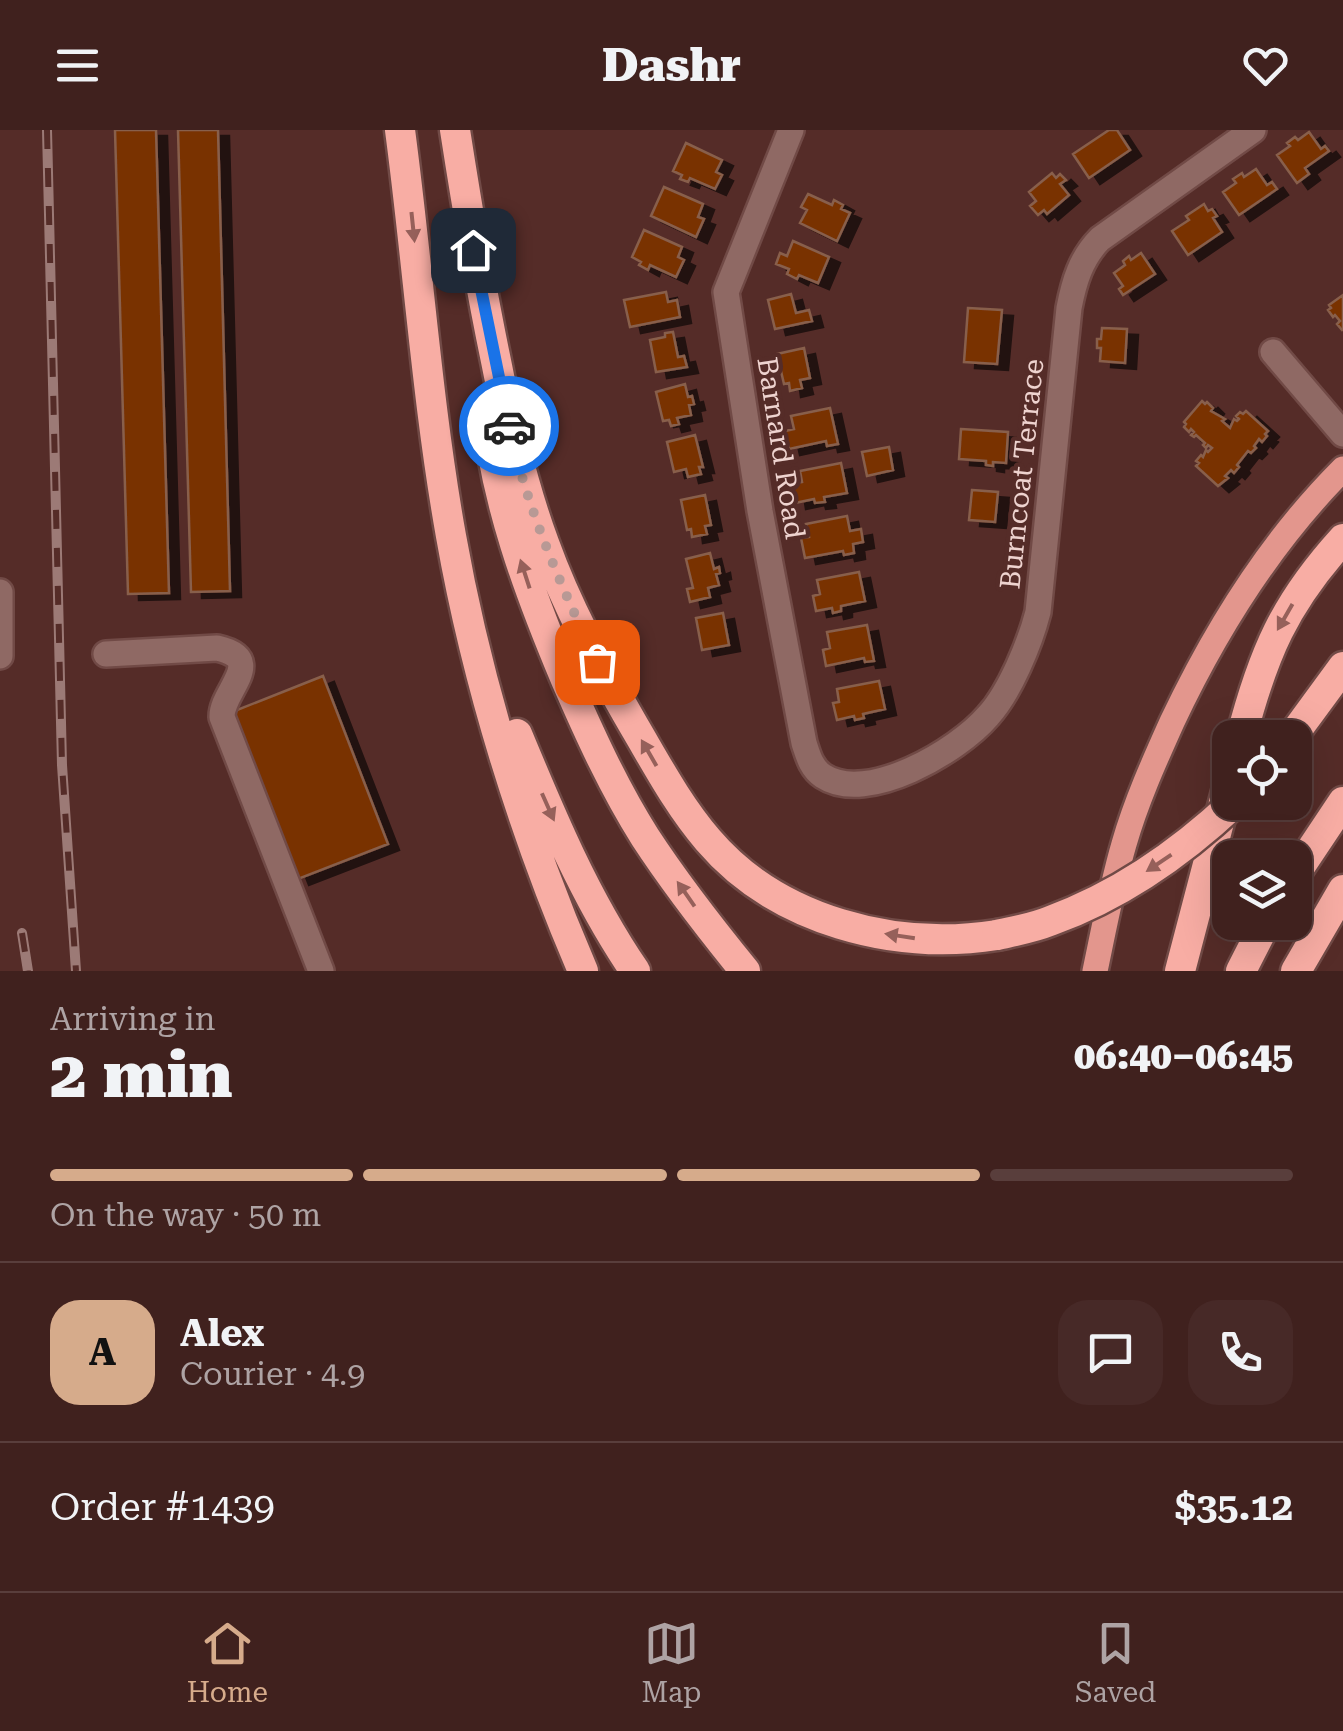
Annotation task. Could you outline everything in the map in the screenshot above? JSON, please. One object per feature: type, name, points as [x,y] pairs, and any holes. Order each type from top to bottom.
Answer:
[{"type":"highway","points":[[400,130],[434,430],[469,620],[525,818],[583,971]]},
{"type":"highway","points":[[455,130],[473,250],[517,460],[544,543],[597,662],[678,802],[724,857],[750,878],[806,911],[859,929],[913,938],[967,940],[1046,923],[1114,892],[1170,857],[1214,820]]},
{"type":"highway","points":[[473,250],[487,414],[496,470],[531,591],[575,701],[623,799],[707,924],[746,971]]},
{"type":"highway","points":[[1246,720],[1274,638],[1300,592],[1343,539]]},
{"type":"highway","points":[[469,620],[586,890],[636,971]]},
{"type":"highway","points":[[1304,720],[1343,667]]},
{"type":"highway","points":[[1312,848],[1343,802]]},
{"type":"highway","points":[[1180,971],[1220,820]]},
{"type":"highway","points":[[1296,971],[1343,890]]},
{"type":"highway","points":[[1240,971],[1256,940]]},
{"type":"main road","points":[[1095,971],[1124,841],[1159,751],[1197,670],[1262,564],[1343,469]]},
{"type":"street","name":"Barnard Road","points":[[791,130],[726,292],[760,512],[804,743],[809,760],[826,778]]},
{"type":"street","name":"Burncoat Terrace","points":[[826,778],[854,785],[910,770],[942,754],[990,715],[1031,640],[1038,612],[1069,308],[1080,268],[1100,239],[1253,130]]},
{"type":"street","points":[[1272,352],[1343,434]]},
{"type":"street","points":[[0,592],[0,656]]},
{"type":"street","points":[[106,654],[217,648],[232,651],[239,658],[238,682],[222,706],[222,717],[321,971]]},
{"type":"building","points":[[115,130],[156,130],[169,593],[128,594]]},
{"type":"building","points":[[178,130],[218,130],[230,591],[191,592]]},
{"type":"building","points":[[1109,130],[1117,130],[1130,150],[1089,178],[1073,154]]},
{"type":"building","points":[[1309,132],[1321,149],[1325,146],[1329,151],[1305,168],[1309,174],[1297,183],[1277,155],[1295,137],[1298,140]]},
{"type":"building","points":[[686,143],[722,160],[716,172],[722,175],[715,189],[690,178],[688,182],[680,179],[682,175],[673,171]]},
{"type":"building","points":[[1256,169],[1267,185],[1272,182],[1277,189],[1239,215],[1223,192],[1236,183],[1233,179]]},
{"type":"building","points":[[1052,173],[1066,180],[1060,184],[1069,195],[1047,214],[1044,210],[1038,215],[1030,206],[1036,201],[1029,192]]},
{"type":"building","points":[[664,187],[703,204],[698,217],[704,219],[696,237],[651,216]]},
{"type":"building","points":[[808,194],[832,205],[834,200],[850,213],[837,241],[800,223],[807,210],[801,207]]},
{"type":"building","points":[[1204,204],[1217,216],[1213,218],[1222,232],[1188,255],[1172,231]]},
{"type":"building","points":[[644,230],[682,247],[678,257],[684,260],[676,277],[650,265],[648,270],[632,257]]},
{"type":"building","points":[[793,241],[829,257],[818,283],[799,275],[797,279],[787,274],[789,269],[776,264],[780,253],[787,256]]},
{"type":"building","points":[[1141,253],[1155,274],[1123,295],[1119,289],[1123,286],[1114,273],[1129,256],[1131,260]]},
{"type":"building","points":[[666,292],[668,302],[677,300],[680,317],[630,327],[624,300]]},
{"type":"building","points":[[791,294],[796,313],[809,310],[812,321],[775,329],[768,300]]},
{"type":"building","points":[[1343,295],[1342,330],[1337,324],[1340,321],[1328,310]]},
{"type":"building","points":[[968,308],[1002,310],[997,364],[964,362]]},
{"type":"building","points":[[1102,328],[1127,329],[1125,363],[1100,361],[1097,339],[1101,339]]},
{"type":"building","points":[[673,332],[678,357],[684,356],[687,367],[656,372],[650,340]]},
{"type":"building","points":[[804,348],[810,378],[800,380],[802,388],[790,391],[789,383],[784,384],[777,354]]},
{"type":"building","points":[[685,384],[694,404],[689,405],[691,415],[677,418],[679,424],[671,426],[669,420],[663,421],[656,392]]},
{"type":"building","points":[[1202,401],[1225,419],[1222,421],[1230,428],[1234,419],[1239,419],[1236,416],[1246,411],[1268,431],[1234,473],[1231,470],[1218,486],[1196,466],[1201,455],[1212,448],[1206,448],[1196,435],[1191,435],[1191,429],[1189,432],[1184,427]]},
{"type":"building","points":[[830,408],[838,444],[827,446],[826,441],[789,449],[785,431],[794,429],[791,416]]},
{"type":"building","points":[[961,429],[1008,432],[1006,463],[993,462],[993,466],[986,465],[986,461],[959,459]]},
{"type":"building","points":[[695,435],[703,467],[699,467],[701,474],[688,477],[686,469],[674,472],[667,442]]},
{"type":"building","points":[[889,447],[893,470],[867,476],[862,452]]},
{"type":"building","points":[[841,463],[847,493],[824,497],[825,502],[815,503],[814,499],[795,503],[792,484],[802,482],[800,471]]},
{"type":"building","points":[[972,490],[998,492],[995,522],[969,520]]},
{"type":"building","points":[[705,495],[711,525],[705,526],[707,534],[692,537],[681,500]]},
{"type":"building","points":[[847,516],[850,531],[861,529],[863,542],[853,544],[854,553],[844,555],[843,551],[805,558],[801,538],[809,537],[806,524]]},
{"type":"building","points":[[710,553],[714,569],[719,567],[719,585],[708,588],[710,597],[690,602],[687,589],[693,588],[686,559]]},
{"type":"building","points":[[859,572],[865,601],[841,606],[841,611],[833,613],[832,608],[816,611],[813,596],[820,594],[817,580]]},
{"type":"building","points":[[723,613],[729,645],[702,650],[696,618]]},
{"type":"building","points":[[867,625],[874,661],[865,662],[864,658],[826,666],[823,650],[830,648],[827,632]]},
{"type":"building","points":[[323,676],[388,844],[298,879],[232,712]]},
{"type":"building","points":[[879,681],[885,709],[863,714],[864,718],[837,720],[833,703],[839,702],[837,689]]},
{"type":"railway","points":[[47,130],[62,765],[76,971]]},
{"type":"railway","points":[[22,933],[28,971]]},
{"type":"way so far","points":[[509,426],[544,543],[597,662]]},
{"type":"route","points":[[473,250],[509,426]]}]
